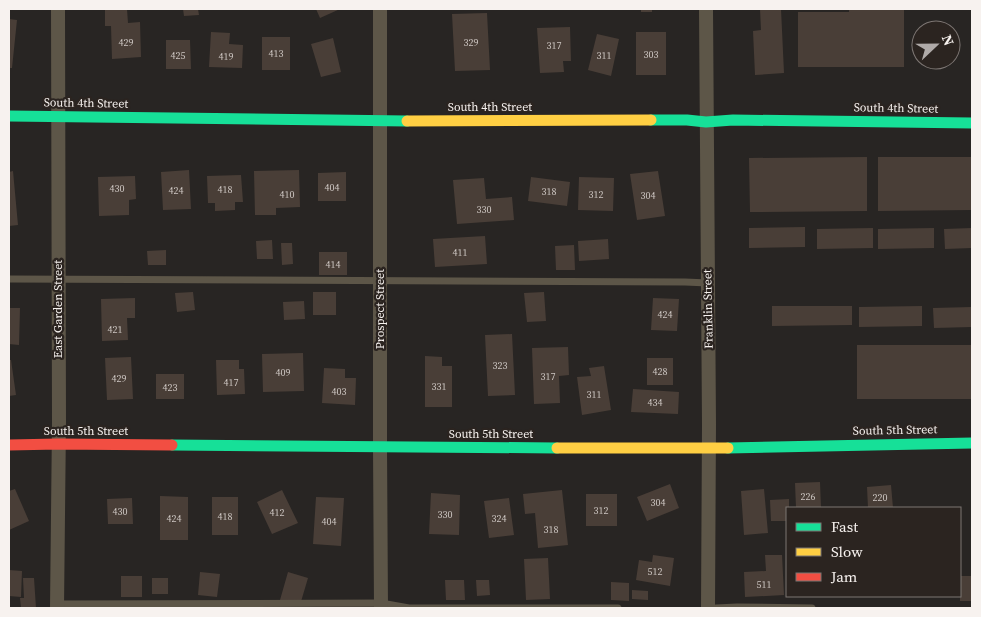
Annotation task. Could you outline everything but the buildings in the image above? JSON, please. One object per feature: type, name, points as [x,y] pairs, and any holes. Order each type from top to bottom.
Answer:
[{"type":"street","name":"East Garden Street","points":[[57,606],[58,9]]},
{"type":"street","name":"Prospect Street","points":[[380,9],[381,606]]},
{"type":"street","name":"Franklin Street","points":[[706,9],[708,608]]},
{"type":"street","name":"South 4th Street","points":[[9,116],[380,121],[687,120],[706,122],[733,120],[972,123]]},
{"type":"street","name":"South 5th Street","points":[[9,445],[708,448],[972,443]]},
{"type":"lane","points":[[9,279],[708,283]]},
{"type":"lane","points":[[57,606],[618,608]]},
{"type":"lane","points":[[716,608],[812,608]]},
{"type":"traffic: fast","points":[[9,116],[407,121]]},
{"type":"traffic: fast","points":[[651,120],[972,123]]},
{"type":"traffic: fast","points":[[728,448],[972,443]]},
{"type":"traffic: fast","points":[[172,445],[557,448]]},
{"type":"traffic: slow","points":[[407,121],[651,120]]},
{"type":"traffic: slow","points":[[557,448],[728,448]]},
{"type":"traffic: jam","points":[[9,445],[172,445]]}]
